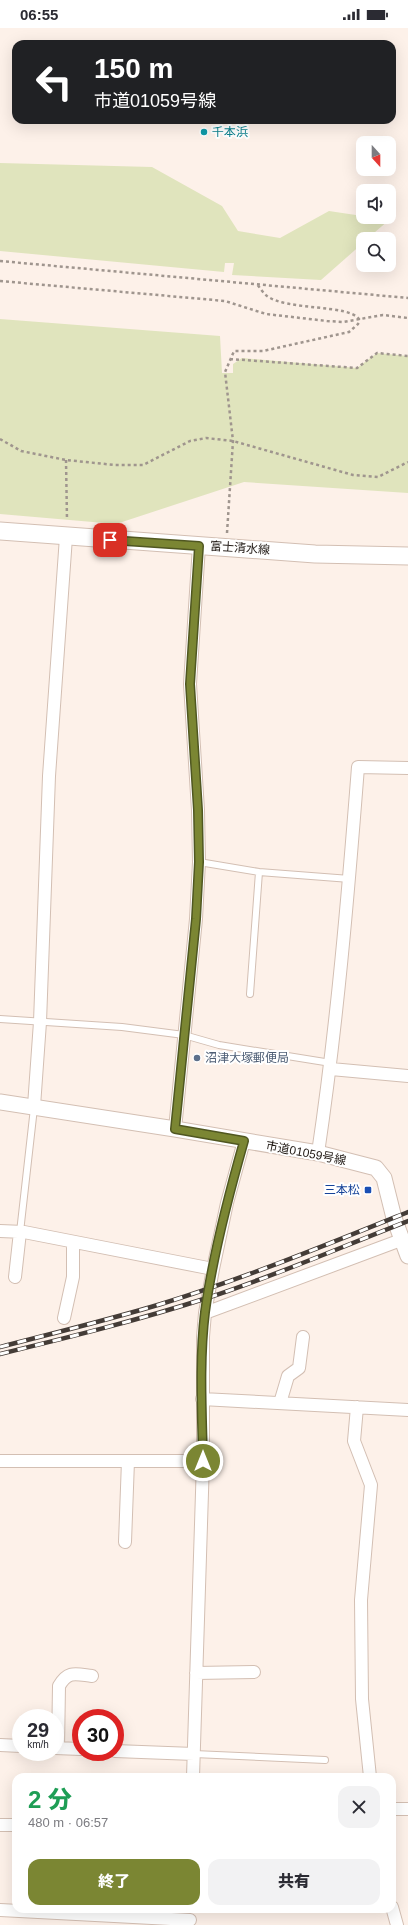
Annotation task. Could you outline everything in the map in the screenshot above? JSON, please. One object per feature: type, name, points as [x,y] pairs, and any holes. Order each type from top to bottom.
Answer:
[{"type":"main road","name":"富士清水線","points":[[0,532],[67,528],[199,546],[315,554],[408,556]]},
{"type":"street","points":[[34,1106],[40,1022],[48,776],[67,528]]},
{"type":"street","points":[[175,1129],[196,919],[199,862],[198,810],[190,684],[199,546]]},
{"type":"street","points":[[318,1153],[331,1066],[350,879],[358,767],[408,768]]},
{"type":"street","points":[[331,1066],[408,1076]]},
{"type":"street","name":"市道01059号線","points":[[0,1102],[34,1106],[318,1153],[376,1168],[384,1178],[394,1218],[408,1256]]},
{"type":"street","points":[[193,1773],[203,1461],[202,1399],[205,1313],[227,1203],[244,1141]]},
{"type":"street","points":[[0,1231],[20,1232],[213,1269]]},
{"type":"street","points":[[15,1277],[20,1232]]},
{"type":"street","points":[[205,1313],[402,1240]]},
{"type":"street","points":[[64,1318],[73,1277],[73,1242]]},
{"type":"street","points":[[280,1403],[288,1376],[299,1368],[303,1337]]},
{"type":"street","points":[[202,1399],[408,1410]]},
{"type":"street","points":[[357,1407],[354,1441],[371,1485],[361,1600],[362,1699],[370,1773]]},
{"type":"street","points":[[0,1461],[203,1461]]},
{"type":"street","points":[[125,1542],[128,1461]]},
{"type":"street","points":[[196,1673],[254,1672]]},
{"type":"street","points":[[58,1709],[59,1686],[64,1678],[71,1674],[92,1676]]},
{"type":"street","points":[[0,1745],[12,1746]]},
{"type":"street","points":[[124,1750],[194,1754]]},
{"type":"street","points":[[396,1809],[408,1809]]},
{"type":"street","points":[[0,1824],[12,1825]]},
{"type":"street","points":[[0,1910],[12,1911]]},
{"type":"street","points":[[71,1913],[190,1918]]},
{"type":"street","points":[[394,1913],[397,1925]]},
{"type":"lane","points":[[199,862],[259,872],[350,879]]},
{"type":"lane","points":[[250,994],[259,872]]},
{"type":"lane","points":[[0,1019],[122,1026],[184,1035],[219,1045],[331,1066]]},
{"type":"lane","points":[[20,1232],[34,1106]]},
{"type":"lane","points":[[194,1754],[325,1760]]},
{"type":"path","points":[[0,261],[408,298]]},
{"type":"path","points":[[0,282],[225,300],[266,314],[319,320],[343,322],[383,315],[408,318]]},
{"type":"path","points":[[257,284],[268,296],[295,306],[351,312],[359,319]]},
{"type":"path","points":[[226,547],[233,441],[225,372],[234,351],[263,351],[349,332],[358,324],[359,319]]},
{"type":"path","points":[[230,359],[357,368],[377,353],[408,356]]},
{"type":"path","points":[[0,439],[21,451],[66,460],[115,465],[143,465],[190,440],[206,438],[233,441],[353,475],[378,477],[408,462]]},
{"type":"path","points":[[66,460],[67,528]]},
{"type":"green space","points":[[0,163],[152,167],[222,206],[238,231],[280,238],[329,211],[356,215],[356,224],[384,224],[375,232],[356,232],[356,249],[321,280],[232,275],[234,263],[225,263],[224,272],[0,251]]},
{"type":"green space","points":[[0,319],[220,336],[222,373],[233,373],[233,364],[242,358],[357,368],[377,353],[408,356],[408,493],[244,482],[116,524],[0,514]]},
{"type":"railway","points":[[0,1347],[121,1316],[192,1294],[285,1261],[408,1212]]},
{"type":"railway","points":[[0,1354],[130,1321],[207,1298],[283,1271],[408,1221]]},
{"type":"place","name":"千本浜","points":[[204,132]]},
{"type":"place","name":"沼津大塚郵便局","points":[[197,1058]]},
{"type":"place","name":"三本松","points":[[368,1190]]},
{"type":"route","points":[[110,540],[199,546],[190,684],[198,810],[199,862],[196,919],[175,1129],[244,1141],[227,1203],[205,1313],[202,1399],[203,1461]]}]
